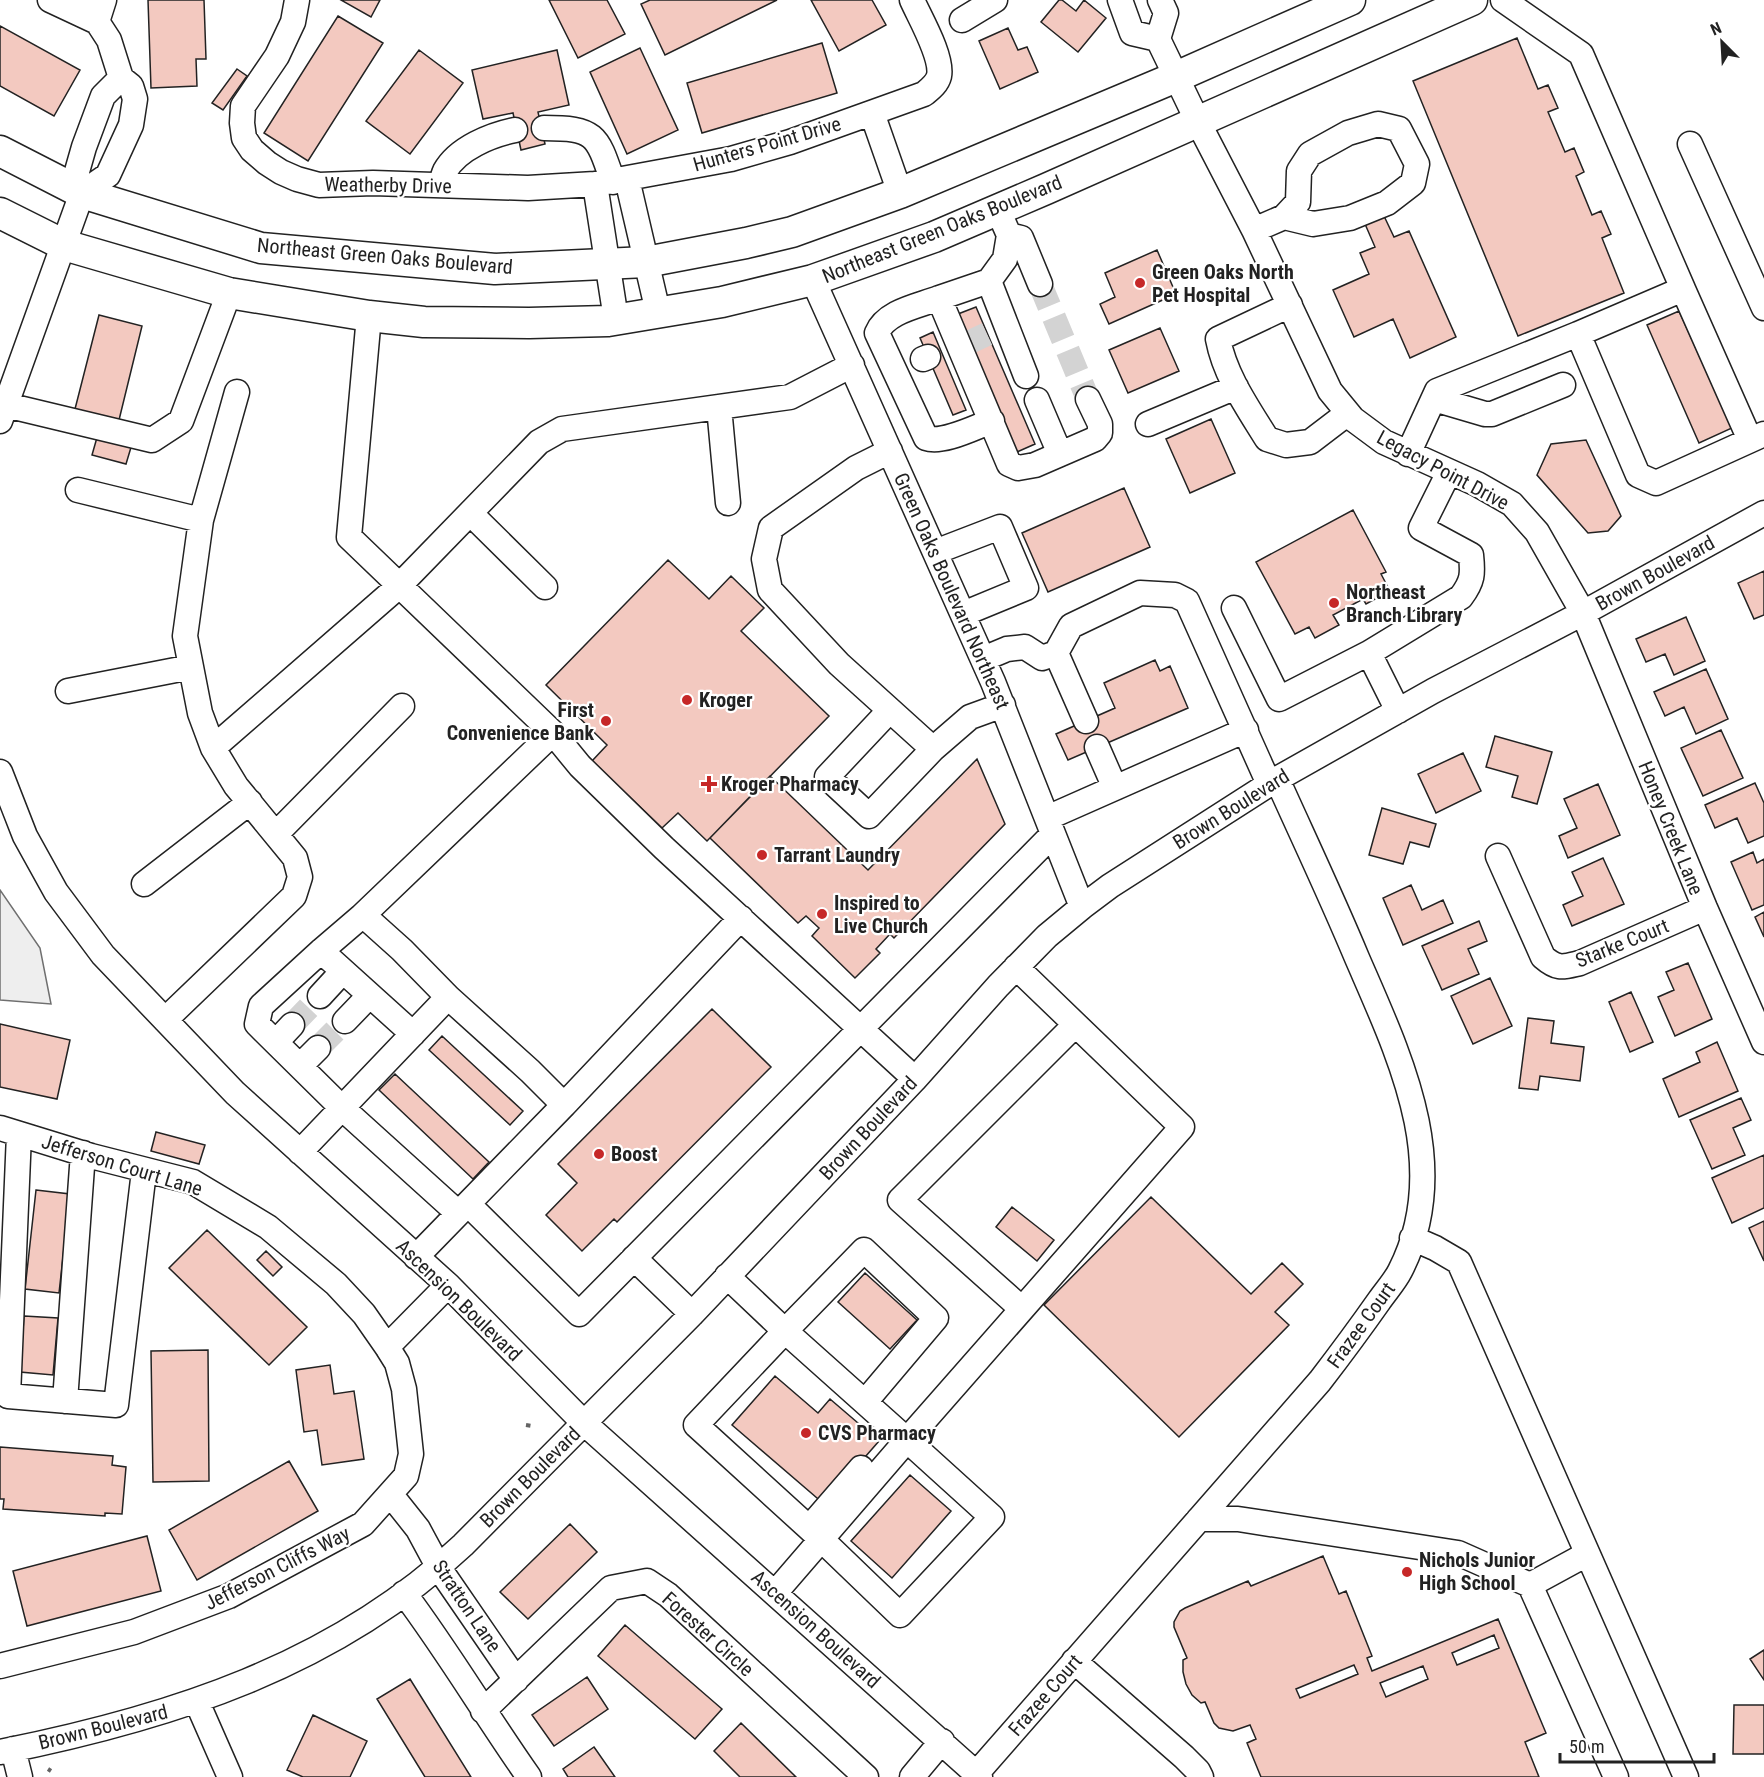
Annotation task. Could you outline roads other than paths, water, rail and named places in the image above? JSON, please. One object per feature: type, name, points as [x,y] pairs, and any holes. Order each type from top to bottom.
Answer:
[{"type":"main road","name":"Northeast Green Oaks Boulevard","points":[[0,151],[82,193],[261,248],[495,269],[646,262],[792,232],[900,194],[1176,77],[1350,0]]},
{"type":"main road","name":"Northeast Green Oaks Boulevard","points":[[0,213],[64,245],[229,293],[369,316],[424,322],[529,323],[616,319],[722,302],[813,280],[934,237],[1004,222],[1198,122],[1472,0]]},
{"type":"street","points":[[50,0],[100,11]]},
{"type":"street","points":[[83,0],[100,11],[121,78],[131,86],[135,99],[131,125],[108,175],[82,193],[3,413],[152,440],[181,421],[229,293]]},
{"type":"street","name":"Weatherby Drive","points":[[297,0],[293,22],[277,56],[243,106],[244,138],[252,150],[280,172],[319,184],[373,183],[528,188],[612,182]]},
{"type":"street","name":"Hunters Point Drive","points":[[612,182],[731,159],[790,142],[924,94],[939,79],[940,69],[936,54],[912,0]]},
{"type":"street","points":[[962,20],[995,0]]},
{"type":"street","points":[[1120,0],[1132,33],[1158,39],[1166,13],[1160,0]]},
{"type":"street","points":[[1503,0],[1581,54],[1683,289],[1757,437],[1656,483],[1638,475],[1578,333]]},
{"type":"street","name":"Legacy Point Drive","points":[[1158,39],[1254,230],[1330,391],[1353,419],[1384,442],[1477,484],[1512,504],[1537,532],[1582,613]]},
{"type":"street","points":[[82,193],[76,174],[84,147],[103,96],[121,78]]},
{"type":"street","points":[[872,113],[900,194]]},
{"type":"street","points":[[1254,230],[1284,217],[1298,202],[1299,171],[1310,154],[1348,133],[1378,124],[1400,129],[1417,164],[1413,183],[1387,203],[1350,218],[1313,224],[1284,217]]},
{"type":"street","points":[[544,128],[570,128],[591,135],[602,151],[612,182],[646,262],[658,312]]},
{"type":"street","points":[[441,185],[444,172],[457,157],[478,143],[500,133],[515,130]]},
{"type":"street","points":[[1690,144],[1764,308]]},
{"type":"street","points":[[612,182],[607,264],[616,319]]},
{"type":"street","points":[[992,421],[943,439],[933,441],[926,438],[947,350],[988,281],[1005,259],[1004,222]]},
{"type":"street","points":[[1004,222],[1021,238],[1040,284]]},
{"type":"street","name":"Green Oaks Boulevard Northeast","points":[[813,280],[1003,705],[1082,907]]},
{"type":"street","points":[[988,281],[887,318],[880,325],[877,333],[947,350],[1026,376]]},
{"type":"street","points":[[1408,454],[1437,391],[1683,289]]},
{"type":"street","points":[[939,298],[947,350],[992,421],[1009,464],[1018,468],[1035,465],[1095,438],[1100,433],[1100,424],[1088,399]]},
{"type":"street","points":[[1290,305],[1218,339],[1220,351],[1236,387],[1267,439],[1286,445],[1310,442],[1348,413]]},
{"type":"street","points":[[369,316],[348,537],[553,733],[580,766],[664,848],[915,1078]]},
{"type":"street","points":[[868,400],[947,350]]},
{"type":"street","points":[[213,748],[399,586],[539,442],[562,429],[790,397],[852,365]]},
{"type":"street","points":[[1434,399],[1492,414],[1563,385]]},
{"type":"street","points":[[1148,424],[1236,387]]},
{"type":"street","points":[[165,1020],[294,896],[300,877],[296,858],[236,786],[213,748],[200,713],[184,636],[201,520],[237,392]]},
{"type":"street","points":[[1037,400],[1060,454]]},
{"type":"street","points":[[719,407],[728,503]]},
{"type":"street","points":[[890,451],[856,468],[771,528],[764,559],[770,591],[839,664],[933,749]]},
{"type":"street","points":[[1234,608],[1279,699],[1369,653],[1461,597],[1470,585],[1472,570],[1470,555],[1421,528],[1449,472]]},
{"type":"street","points":[[78,490],[201,520]]},
{"type":"street","points":[[470,513],[545,587]]},
{"type":"street","name":"Brown Boulevard","points":[[6,1750],[197,1702],[302,1657],[362,1624],[439,1568],[692,1314],[915,1078],[1016,967],[1047,936],[1082,907],[1110,885],[1273,782],[1398,711],[1764,513]]},
{"type":"street","points":[[935,552],[1000,526],[1026,588],[963,614]]},
{"type":"street","name":"Frazee Court","points":[[978,1775],[1320,1381],[1400,1271],[1413,1238],[1420,1208],[1423,1161],[1417,1114],[1395,1046],[1334,903],[1246,730],[1187,601],[1175,594],[1140,593],[1071,626],[1056,653]]},
{"type":"street","name":"Honey Creek Lane","points":[[1582,613],[1705,909],[1764,1042]]},
{"type":"street","points":[[983,659],[1007,649],[1025,647],[1042,658],[1056,653],[1086,721]]},
{"type":"street","points":[[1369,653],[1398,711]]},
{"type":"street","points":[[68,690],[191,667]]},
{"type":"street","points":[[890,710],[827,777],[868,816],[933,749],[970,717],[1003,705]]},
{"type":"street","points":[[276,834],[402,706]]},
{"type":"street","points":[[553,733],[363,915],[261,1006],[257,1024],[284,1034],[300,1066],[342,1108],[463,1209],[579,1314],[860,1028],[1050,826],[1115,788],[1246,730]]},
{"type":"street","points":[[1097,747],[1115,788]]},
{"type":"street","name":"Ascension Boulevard","points":[[0,772],[25,836],[56,892],[104,956],[235,1093],[448,1285],[584,1423],[978,1775]]},
{"type":"street","points":[[144,884],[250,802]]},
{"type":"street","name":"Starke Court","points":[[1498,856],[1544,957],[1551,964],[1560,968],[1580,963],[1705,909]]},
{"type":"street","points":[[363,915],[402,950],[448,998],[530,1071],[564,1105]]},
{"type":"street","points":[[416,1257],[741,918]]},
{"type":"street","points":[[321,951],[413,1034]]},
{"type":"street","points":[[776,1593],[815,1533],[901,1434],[1022,1309],[1182,1127],[1016,967]]},
{"type":"street","points":[[320,996],[343,971]]},
{"type":"street","points":[[345,1021],[369,996]]},
{"type":"street","points":[[300,1152],[448,998]]},
{"type":"street","points":[[1022,1309],[900,1200],[1075,1024]]},
{"type":"street","points":[[300,1066],[318,1048]]},
{"type":"street","points":[[9,1131],[8,1396],[116,1405],[144,1171]]},
{"type":"street","name":"Jefferson Court Lane","points":[[9,1131],[144,1171],[193,1182],[268,1227],[336,1284],[364,1314],[387,1347]]},
{"type":"street","points":[[65,1401],[83,1153]]},
{"type":"street","points":[[1413,1238],[1436,1248],[1458,1262],[1686,1777]]},
{"type":"street","points":[[728,1276],[785,1332],[992,1517],[900,1615],[815,1533],[696,1425],[785,1332],[864,1250],[936,1318],[864,1402]]},
{"type":"street","points":[[634,1258],[692,1314]]},
{"type":"street","points":[[387,1347],[448,1285]]},
{"type":"street","name":"Jefferson Cliffs Way","points":[[0,1666],[134,1632],[229,1596],[363,1524],[406,1476],[411,1454],[404,1389],[397,1363],[387,1347]]},
{"type":"street","name":"Stratton Lane","points":[[391,1495],[418,1529],[439,1568],[516,1680]]},
{"type":"street","points":[[1199,1519],[1238,1519],[1458,1553],[1530,1585],[1616,1777]]},
{"type":"street","points":[[1530,1585],[1587,1554]]},
{"type":"street","name":"Forester Circle","points":[[516,1680],[611,1588],[647,1581],[668,1595],[866,1777]]},
{"type":"street","points":[[404,1593],[439,1640],[483,1711],[529,1777]]},
{"type":"street","points":[[1074,1662],[1184,1757],[1201,1777]]},
{"type":"street","points":[[483,1711],[516,1680]]},
{"type":"street","points":[[197,1702],[230,1777]]},
{"type":"street","points":[[912,1777],[942,1741]]},
{"type":"street","points":[[6,1750],[20,1777]]},
{"type":"tunnel","points":[[1040,284],[1088,399]]},
{"type":"tunnel","points":[[970,342],[987,334]]},
{"type":"tunnel","points":[[292,1025],[320,996]]},
{"type":"tunnel","points":[[318,1048],[345,1021]]},
{"type":"place","name":"Green Oaks North Pet Hospital","points":[[1140,283]]},
{"type":"place","name":"Northeast Branch Library","points":[[1334,603]]},
{"type":"place","name":"Kroger","points":[[687,700]]},
{"type":"place","name":"First Convenience Bank","points":[[606,721]]},
{"type":"place","name":"Kroger Pharmacy","points":[[709,784]]},
{"type":"place","name":"Tarrant Laundry","points":[[762,855]]},
{"type":"place","name":"Inspired to Live Church","points":[[822,914]]},
{"type":"place","name":"Boost","points":[[599,1154]]},
{"type":"place","name":"CVS Pharmacy","points":[[806,1433]]},
{"type":"place","name":"Nichols Junior High School","points":[[1407,1572]]}]
